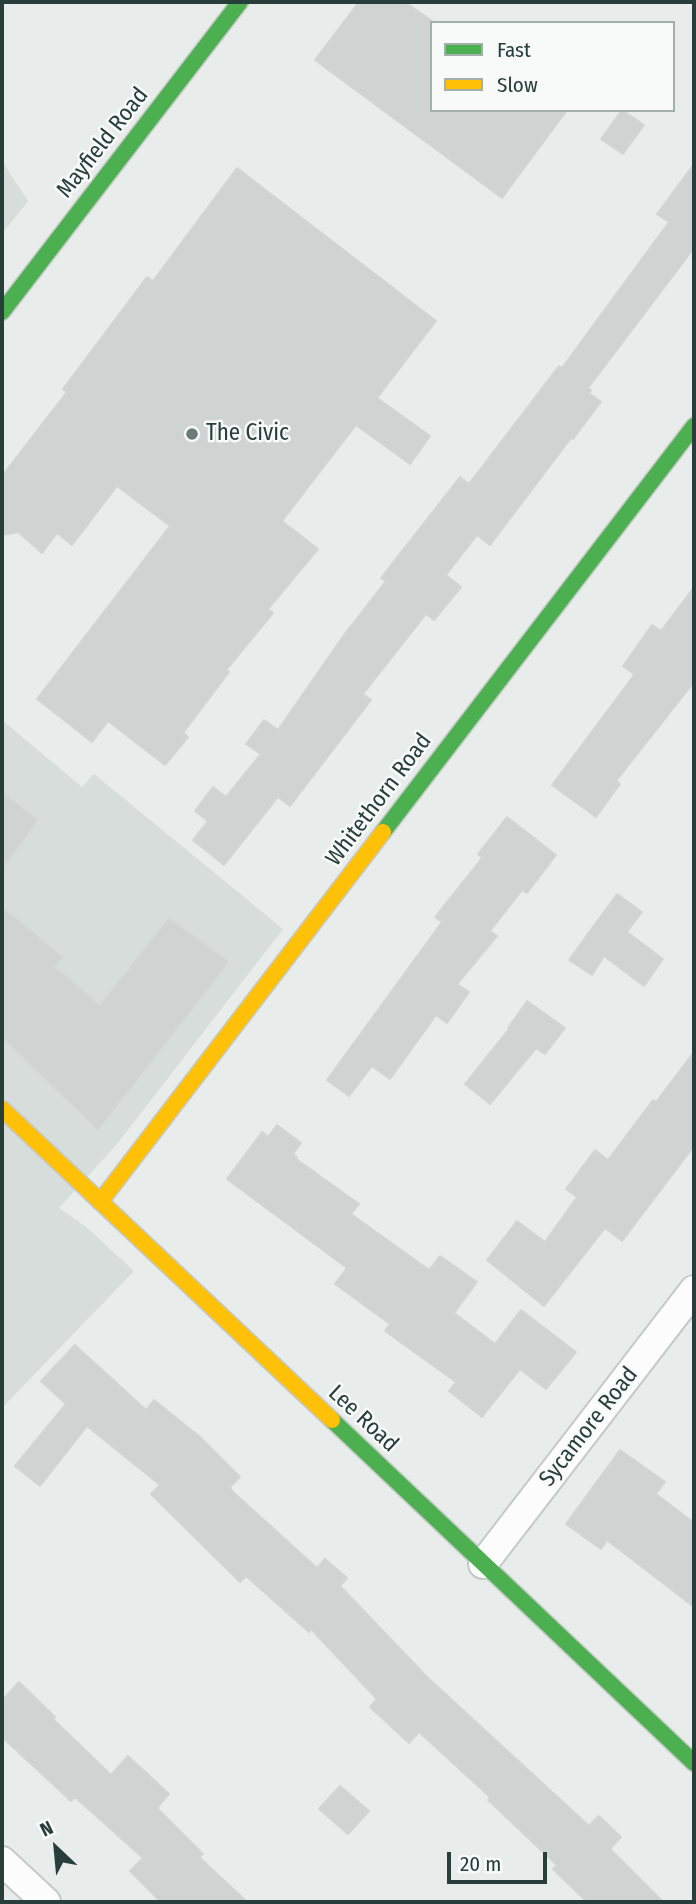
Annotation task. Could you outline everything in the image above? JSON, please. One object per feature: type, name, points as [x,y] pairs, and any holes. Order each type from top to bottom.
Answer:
[{"type":"main road","name":"Mayfield Road","points":[[2,312],[240,2]]},
{"type":"main road","name":"Whitethorn Road","points":[[100,1202],[694,426]]},
{"type":"main road","name":"Lee Road","points":[[2,1109],[694,1763]]},
{"type":"street","name":"Sycamore Road","points":[[483,1564],[694,1290]]},
{"type":"street","points":[[2,1861],[46,1902]]},
{"type":"shaded area","points":[[2,161],[28,201],[2,234]]},
{"type":"shaded area","points":[[2,720],[82,787],[94,774],[283,929],[117,1144],[59,1208],[85,1226],[134,1271],[2,1408]]},
{"type":"building","points":[[359,2],[405,2],[432,21],[430,112],[566,112],[502,198],[315,60]]},
{"type":"building","points":[[621,112],[625,112],[644,125],[623,154],[601,139]]},
{"type":"building","points":[[694,164],[694,248],[588,388],[591,390],[589,393],[601,402],[490,545],[477,535],[446,575],[461,587],[434,620],[426,614],[363,694],[371,700],[290,806],[278,797],[224,865],[193,840],[208,821],[195,811],[213,787],[226,797],[261,754],[246,744],[264,720],[278,730],[344,635],[386,581],[381,578],[460,477],[469,484],[559,366],[562,368],[669,222],[657,214]]},
{"type":"building","name":"The Civic","points":[[237,168],[436,321],[377,398],[430,436],[410,464],[356,425],[282,521],[318,549],[268,609],[273,613],[226,670],[229,672],[183,733],[188,737],[165,765],[108,721],[92,742],[37,699],[170,526],[117,486],[72,545],[57,533],[42,553],[18,532],[2,535],[2,476],[67,392],[63,389],[147,277],[153,281]]},
{"type":"building","points":[[694,587],[694,682],[616,781],[620,784],[596,817],[552,785],[632,678],[634,674],[623,666],[652,625],[661,631]]},
{"type":"building","points":[[2,793],[37,820],[2,869]]},
{"type":"building","points":[[507,817],[556,855],[527,893],[522,890],[490,931],[497,936],[457,984],[469,992],[447,1023],[436,1015],[390,1079],[372,1066],[349,1096],[327,1080],[442,922],[435,917],[482,858],[478,854]]},
{"type":"building","points":[[617,894],[642,912],[627,932],[663,959],[644,986],[604,956],[592,975],[569,960]]},
{"type":"building","points":[[2,908],[62,957],[54,967],[100,1006],[169,919],[228,962],[98,1129],[2,1036]]},
{"type":"building","points":[[527,1001],[565,1028],[545,1054],[536,1048],[490,1104],[465,1084],[509,1029]]},
{"type":"building","points":[[694,1052],[694,1146],[622,1241],[605,1228],[544,1306],[487,1260],[517,1221],[545,1242],[577,1197],[566,1189],[595,1150],[608,1160],[653,1100],[656,1102]]},
{"type":"building","points":[[277,1125],[301,1143],[293,1154],[296,1159],[359,1204],[351,1214],[429,1270],[440,1256],[477,1282],[454,1313],[495,1344],[521,1310],[576,1352],[546,1389],[520,1369],[482,1417],[449,1391],[456,1382],[385,1331],[390,1324],[335,1284],[347,1268],[227,1179],[262,1132],[268,1137]]},
{"type":"building","points":[[75,1345],[146,1410],[154,1400],[200,1437],[240,1477],[230,1487],[233,1492],[317,1568],[325,1559],[347,1578],[340,1586],[427,1677],[589,1826],[599,1816],[621,1837],[610,1849],[663,1902],[587,1902],[553,1869],[557,1865],[488,1800],[490,1797],[419,1732],[409,1743],[370,1707],[377,1699],[311,1629],[309,1632],[246,1576],[240,1582],[151,1494],[160,1485],[87,1426],[40,1486],[15,1466],[66,1404],[41,1381]]},
{"type":"building","points":[[620,1450],[665,1482],[656,1494],[694,1523],[694,1607],[607,1540],[601,1549],[566,1524]]},
{"type":"building","points":[[19,1682],[111,1775],[128,1756],[169,1794],[157,1808],[203,1854],[199,1857],[247,1902],[161,1902],[130,1871],[143,1858],[75,1797],[71,1801],[2,1737],[2,1701]]},
{"type":"building","points":[[340,1786],[369,1811],[348,1834],[319,1809]]},
{"type":"traffic: fast","points":[[2,312],[240,2]]},
{"type":"traffic: fast","points":[[383,832],[694,426]]},
{"type":"traffic: fast","points":[[332,1420],[694,1763]]},
{"type":"traffic: slow","points":[[100,1202],[383,832]]},
{"type":"traffic: slow","points":[[2,1109],[332,1420]]},
{"type":"place","name":"The Civic","points":[[192,434]]}]
